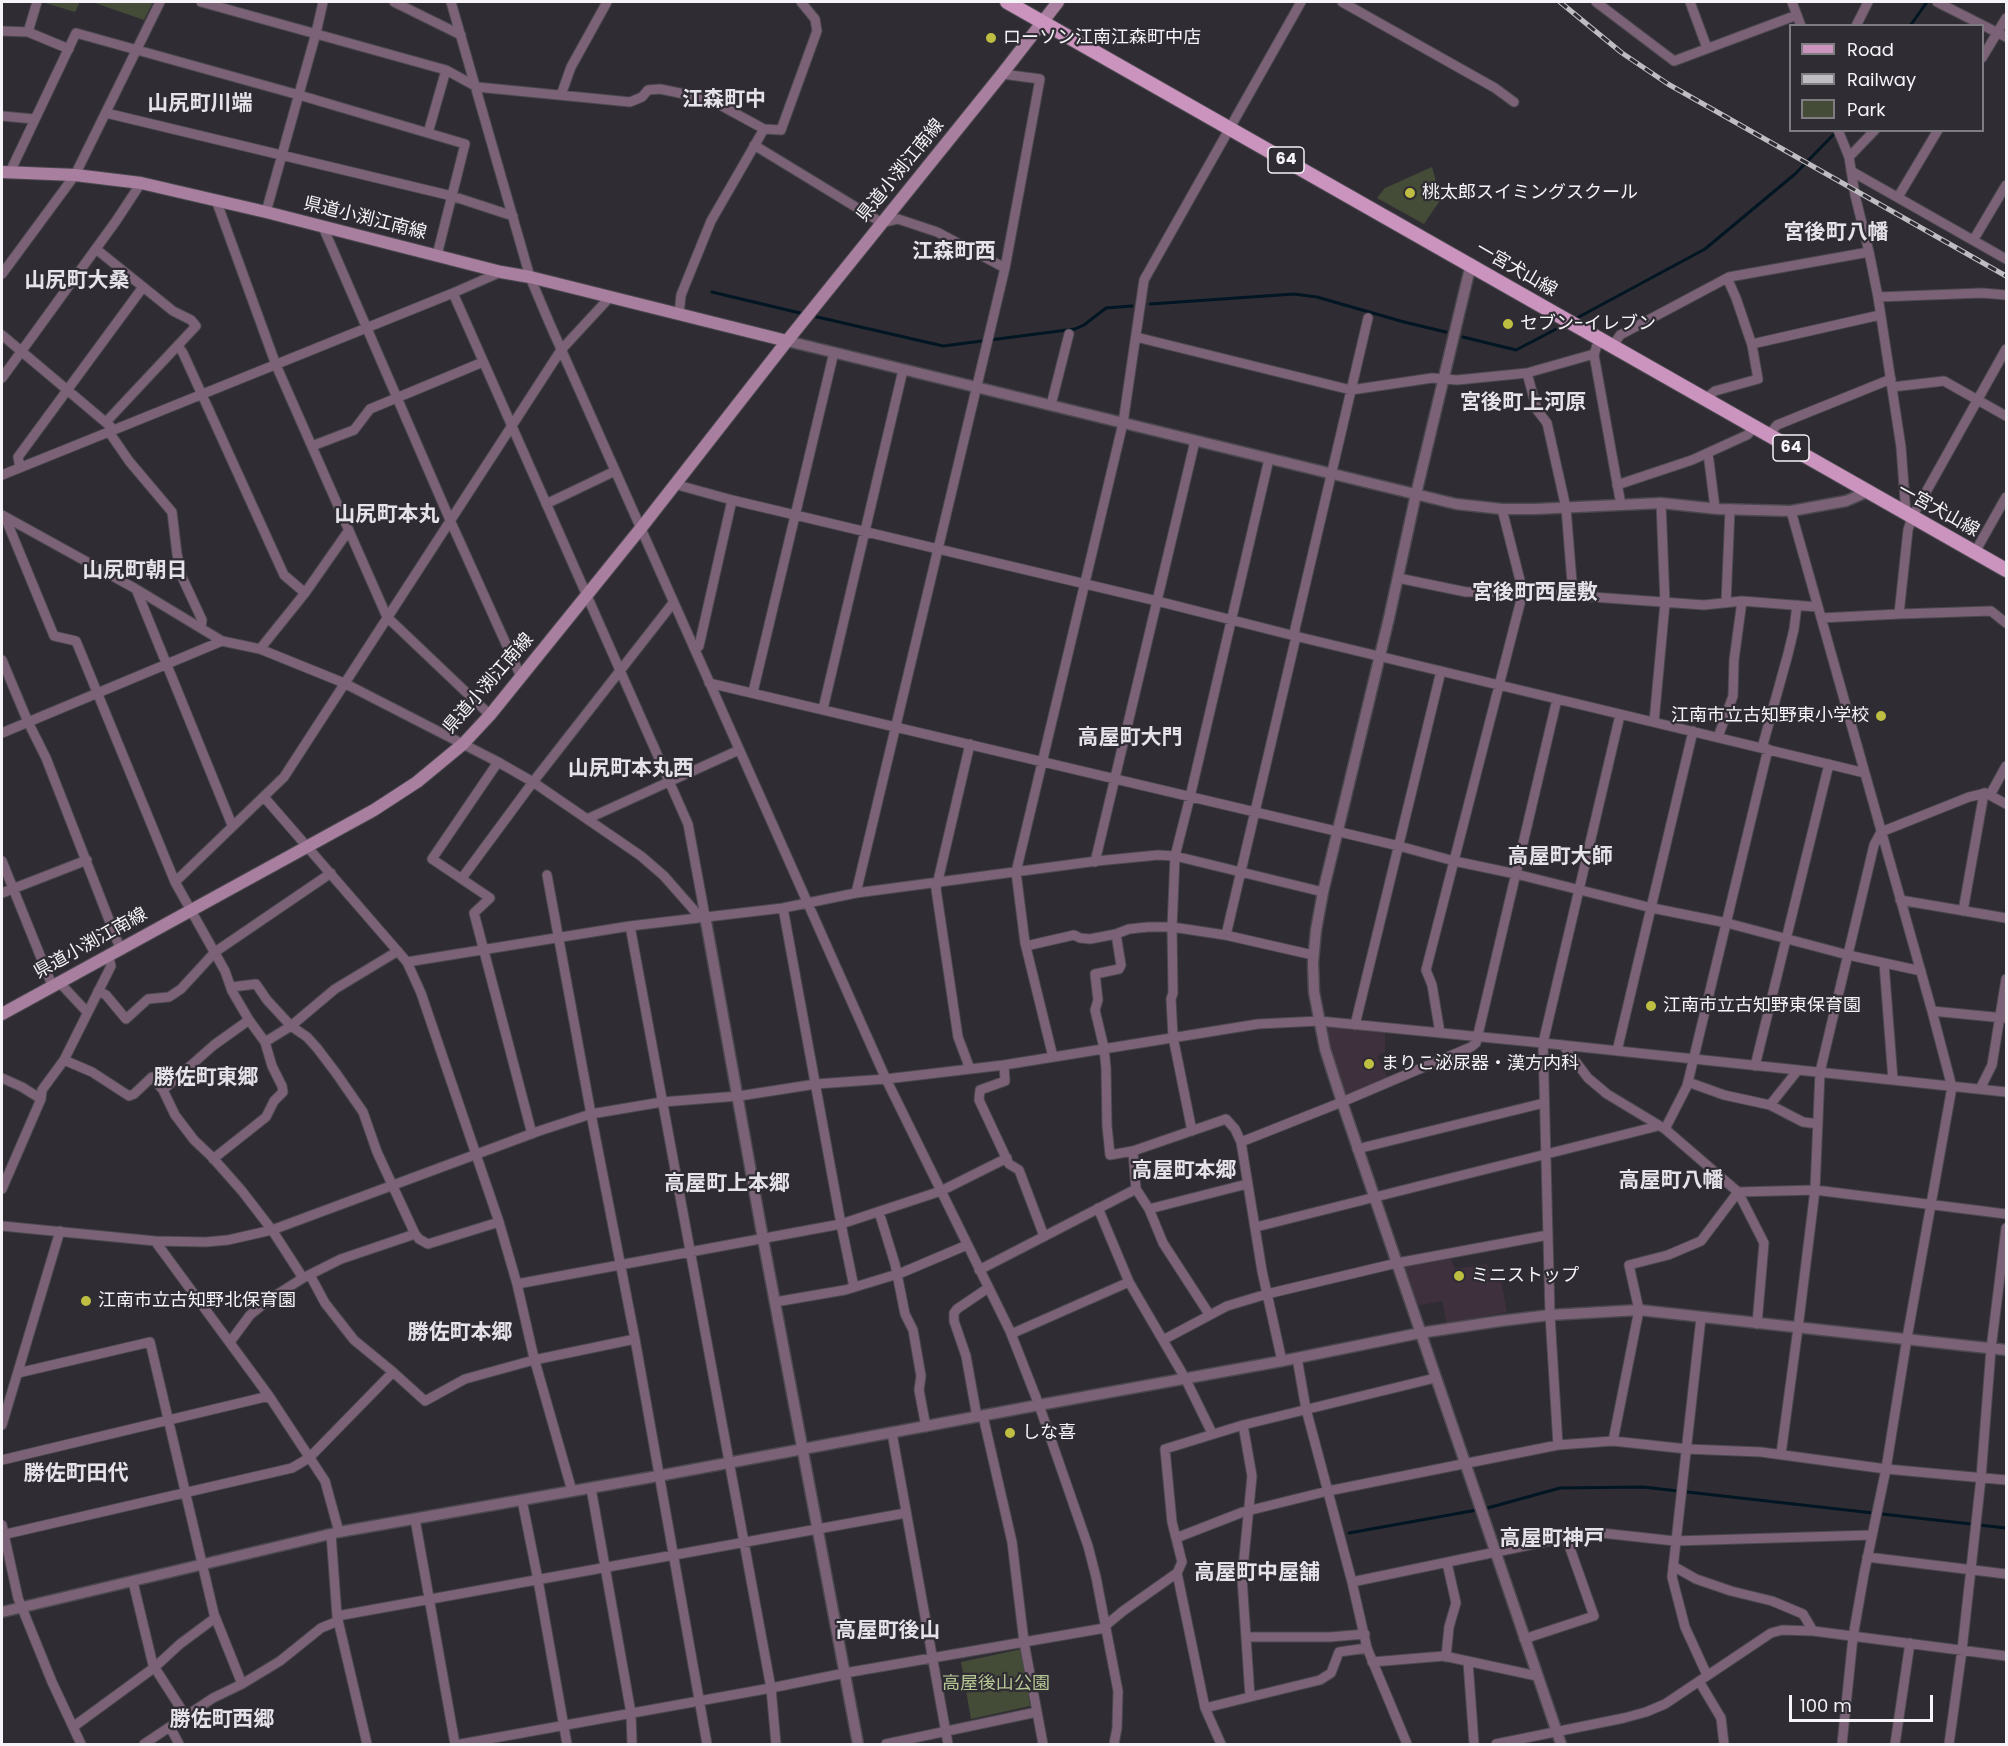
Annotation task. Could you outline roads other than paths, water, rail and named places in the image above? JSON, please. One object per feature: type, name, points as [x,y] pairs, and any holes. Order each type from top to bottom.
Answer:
[{"type":"main road","name":"一宮犬山線","points":[[1007,2],[2007,570]]},
{"type":"main road","name":"県道小渕江南線","points":[[2,1014],[374,810],[409,787],[463,744],[490,715],[641,528],[1058,2]]},
{"type":"main road","name":"県道小渕江南線","points":[[4,174],[75,175],[141,183],[787,341]]},
{"type":"street","points":[[28,32],[35,2]]},
{"type":"street","points":[[2,274],[75,175],[160,2]]},
{"type":"street","points":[[201,2],[446,70],[477,87],[630,102],[642,97],[648,90],[660,89],[709,99],[764,129],[781,130],[817,31],[815,19],[801,2]]},
{"type":"street","points":[[266,212],[323,2]]},
{"type":"street","points":[[394,2],[461,35]]},
{"type":"street","points":[[451,2],[530,277],[886,1079],[1011,1334],[1039,1404],[1088,1546],[1096,1577],[1118,1691],[1118,1719],[1114,1744]]},
{"type":"street","points":[[561,95],[571,67],[607,2]]},
{"type":"street","points":[[1053,1057],[1026,946],[1016,872],[1123,423],[1144,280],[1301,2]]},
{"type":"street","points":[[1342,2],[1495,88],[1514,102]]},
{"type":"street","points":[[1596,2],[1674,61],[1797,15]]},
{"type":"street","points":[[1690,2],[1707,48]]},
{"type":"street","points":[[1792,2],[1799,24]]},
{"type":"street","points":[[1857,24],[1868,2]]},
{"type":"street","points":[[1937,2],[1969,22]]},
{"type":"street","points":[[1984,57],[2002,35],[2007,18]]},
{"type":"street","points":[[1984,28],[2002,35]]},
{"type":"street","points":[[2,31],[28,32],[69,49]]},
{"type":"street","points":[[4,174],[76,33],[465,144],[437,255]]},
{"type":"street","points":[[428,133],[446,70]]},
{"type":"street","points":[[856,893],[1005,268],[1040,79],[1002,74]]},
{"type":"street","points":[[106,113],[452,196],[513,216]]},
{"type":"street","points":[[2,116],[34,118]]},
{"type":"street","points":[[679,314],[681,295],[711,221],[764,129]]},
{"type":"street","points":[[1849,157],[1873,132]]},
{"type":"street","points":[[1898,197],[1937,132]]},
{"type":"street","points":[[1840,134],[1849,157],[1855,195],[1878,297],[1901,447],[1909,515],[1899,614]]},
{"type":"street","points":[[754,145],[882,223],[898,219],[937,232],[1005,268]]},
{"type":"street","points":[[1851,171],[2007,259]]},
{"type":"street","points":[[2,378],[141,183]]},
{"type":"street","points":[[1974,239],[2007,185]]},
{"type":"street","points":[[216,200],[276,365],[387,618],[490,715]]},
{"type":"street","points":[[322,227],[521,677]]},
{"type":"street","points":[[96,249],[173,311],[191,320],[196,326],[106,422]]},
{"type":"street","points":[[1613,346],[1620,335],[1727,278],[1869,252]]},
{"type":"street","points":[[1471,264],[1323,892],[1313,955],[1314,992],[1325,1049],[1342,1102],[1561,1744]]},
{"type":"street","points":[[2,475],[501,272]]},
{"type":"street","points":[[1705,399],[1714,391],[1758,379],[1752,344],[1727,278]]},
{"type":"street","points":[[20,467],[18,457],[143,287]]},
{"type":"street","points":[[453,293],[688,824],[703,917],[739,1096],[763,1239],[858,1744]]},
{"type":"street","points":[[1878,297],[1982,293],[2007,295]]},
{"type":"street","points":[[175,882],[284,777],[561,350],[610,297]]},
{"type":"street","points":[[1752,344],[1881,315]]},
{"type":"street","points":[[1226,935],[1256,813],[1295,629],[1368,318]]},
{"type":"street","points":[[1051,405],[1069,334]]},
{"type":"street","points":[[2,335],[106,422],[129,461],[172,512],[182,577],[202,620],[201,628]]},
{"type":"street","points":[[1136,337],[1351,390],[1432,378],[1457,380],[1527,373],[1594,354]]},
{"type":"street","points":[[1599,338],[1594,354],[1621,505]]},
{"type":"street","points":[[787,341],[1456,504],[1502,510],[1661,503],[1791,511],[1846,501],[1867,492]]},
{"type":"street","points":[[178,346],[284,575],[304,593]]},
{"type":"street","points":[[1909,515],[2007,349]]},
{"type":"street","points":[[753,692],[834,352]]},
{"type":"street","points":[[312,446],[354,430],[370,409],[483,362]]},
{"type":"street","points":[[823,709],[903,370]]},
{"type":"street","points":[[1527,373],[1537,410],[1547,423],[1566,507],[1573,595]]},
{"type":"street","points":[[1768,436],[1777,425],[1891,383],[1944,381],[2007,416]]},
{"type":"street","points":[[1617,485],[1708,453],[1747,435],[1754,428]]},
{"type":"street","points":[[1095,861],[1195,441]]},
{"type":"street","points":[[1708,453],[1715,508]]},
{"type":"street","points":[[1192,1131],[1173,1037],[1171,999],[1173,993],[1172,927],[1175,856],[1269,459]]},
{"type":"street","points":[[546,504],[615,471]]},
{"type":"street","points":[[674,484],[732,500],[1865,773]]},
{"type":"street","points":[[1975,552],[2007,497]]},
{"type":"street","points":[[695,650],[699,646],[732,500]]},
{"type":"street","points":[[1654,722],[1665,603],[1661,503]]},
{"type":"street","points":[[1726,603],[1730,509]]},
{"type":"street","points":[[1440,1033],[1432,985],[1426,970],[1523,592],[1502,510]]},
{"type":"street","points":[[1791,511],[1952,1087],[1886,1469],[1853,1637],[1842,1744]]},
{"type":"street","points":[[3,516],[222,641],[260,649],[344,683],[533,782],[641,856],[664,876],[703,917]]},
{"type":"street","points":[[3,516],[54,636],[76,641],[175,882],[215,952],[232,991],[265,1042],[283,1092],[274,1101],[266,1118],[213,1159]]},
{"type":"street","points":[[260,649],[349,530]]},
{"type":"street","points":[[1398,578],[1466,592],[1523,592],[1704,605],[1742,601],[1818,607]]},
{"type":"street","points":[[136,590],[232,825]]},
{"type":"street","points":[[1719,737],[1733,696],[1734,660],[1742,601]]},
{"type":"street","points":[[462,878],[533,782],[673,603]]},
{"type":"street","points":[[1256,1227],[1373,1196],[1662,1127],[1688,1082],[1727,923],[1794,629],[1797,605]]},
{"type":"street","points":[[1821,618],[1991,611],[2007,623]]},
{"type":"street","points":[[2,733],[222,641]]},
{"type":"street","points":[[2,660],[46,758],[120,948]]},
{"type":"street","points":[[1355,1025],[1441,671]]},
{"type":"street","points":[[709,682],[1921,971]]},
{"type":"street","points":[[1241,1142],[1342,1102],[1476,1043],[1557,699]]},
{"type":"street","points":[[1558,1445],[1550,1316],[1543,1043],[1620,715]]},
{"type":"street","points":[[1617,1051],[1693,731]]},
{"type":"street","points":[[970,744],[936,889],[958,1037],[970,1069]]},
{"type":"street","points":[[587,819],[739,750]]},
{"type":"street","points":[[498,762],[432,859],[490,898],[474,913],[532,1134]]},
{"type":"street","points":[[1755,1066],[1828,764]]},
{"type":"street","points":[[1963,910],[1987,794],[2007,766]]},
{"type":"street","points":[[1781,1454],[1815,1190],[1820,1072],[1874,845],[1881,832],[1952,803],[1987,794],[2007,804]]},
{"type":"street","points":[[264,796],[407,962],[420,993],[499,1222],[517,1284],[534,1360],[573,1491]]},
{"type":"street","points":[[407,962],[630,926],[783,908],[856,893],[1095,861],[1158,855],[1175,856],[1323,892]]},
{"type":"street","points":[[2,893],[87,860]]},
{"type":"street","points":[[2,861],[56,984],[87,1012]]},
{"type":"street","points":[[98,991],[106,995],[126,1019],[148,999],[169,998],[182,989],[215,952],[331,873]]},
{"type":"street","points":[[547,875],[635,1339],[706,1744]]},
{"type":"street","points":[[1900,900],[2007,918]]},
{"type":"street","points":[[783,908],[854,1287]]},
{"type":"street","points":[[630,926],[771,1688],[776,1744]]},
{"type":"street","points":[[1026,946],[1074,935],[1084,939],[1116,934],[1129,929],[1172,927],[1226,935],[1313,955]]},
{"type":"street","points":[[1116,934],[1119,969],[1095,974],[1098,1000],[1095,1010],[1104,1048],[1110,1155],[1133,1151],[1227,1119],[1241,1142],[1267,1294],[1282,1361]]},
{"type":"street","points":[[265,1042],[291,1026],[335,989],[398,951]]},
{"type":"street","points":[[2,1189],[5,1171],[41,1099],[42,1090],[64,1060],[111,966],[108,954]]},
{"type":"street","points":[[1884,963],[1893,1080]]},
{"type":"street","points":[[1980,1089],[1992,1065],[2003,1018],[2007,979]]},
{"type":"street","points":[[232,987],[256,984],[291,1026],[307,1037],[317,1048],[363,1112],[377,1152],[419,1239],[428,1244],[499,1222]]},
{"type":"street","points":[[1932,1011],[2003,1018]]},
{"type":"street","points":[[163,1090],[214,1045],[249,1020]]},
{"type":"street","points":[[2,1226],[155,1240],[206,1242],[238,1239],[272,1230],[591,1114],[662,1102],[739,1096],[816,1084],[886,1079],[1004,1065],[1258,1024],[1319,1022],[1355,1025],[2007,1092]]},
{"type":"street","points":[[1563,1045],[1588,1078],[1607,1095],[1662,1127],[1738,1192],[1764,1243],[1757,1324]]},
{"type":"street","points":[[64,1060],[93,1072],[129,1096],[152,1077],[163,1090],[175,1115],[194,1140],[242,1191],[307,1276],[338,1322],[354,1340],[424,1401],[465,1379],[534,1360],[635,1339]]},
{"type":"street","points":[[1004,1065],[1005,1081],[980,1090],[979,1100],[1011,1167],[1019,1170],[1044,1236]]},
{"type":"street","points":[[1770,1105],[1798,1070]]},
{"type":"street","points":[[2,1078],[41,1099]]},
{"type":"street","points":[[1688,1082],[1724,1095],[1770,1105],[1803,1122],[1818,1124]]},
{"type":"street","points":[[1358,1149],[1544,1102]]},
{"type":"street","points":[[1133,1151],[1136,1189],[1149,1209],[1163,1243],[1209,1314]]},
{"type":"street","points":[[517,1284],[841,1224],[941,1191],[1006,1158]]},
{"type":"street","points":[[1149,1209],[1247,1184]]},
{"type":"street","points":[[979,1270],[1136,1189]]},
{"type":"street","points":[[1738,1192],[1815,1190],[2007,1214]]},
{"type":"street","points":[[1613,1440],[1639,1310],[1629,1265],[1668,1255],[1701,1241],[1738,1192]]},
{"type":"street","points":[[1098,1208],[1130,1282],[1185,1378],[1212,1433]]},
{"type":"street","points":[[879,1212],[897,1274],[905,1314],[913,1330],[921,1376],[920,1390],[926,1427]]},
{"type":"street","points":[[1949,1744],[1971,1570],[1991,1349],[2007,1228]]},
{"type":"street","points":[[2,1425],[60,1231]]},
{"type":"street","points":[[230,1342],[257,1310],[307,1276],[341,1259],[415,1234]]},
{"type":"street","points":[[1163,1340],[1227,1306],[1267,1294],[1397,1263],[1548,1235]]},
{"type":"street","points":[[155,1240],[269,1396],[325,1481],[335,1533],[338,1619],[367,1744]]},
{"type":"street","points":[[775,1302],[845,1290],[897,1274],[967,1245]]},
{"type":"street","points":[[1011,1334],[1130,1282]]},
{"type":"street","points":[[988,1288],[957,1309],[954,1313],[954,1321],[966,1356],[1012,1542],[1024,1642],[1043,1744]]},
{"type":"street","points":[[2,1612],[335,1533],[926,1427],[1420,1333],[1500,1321],[1639,1310],[2007,1350]]},
{"type":"street","points":[[1701,1318],[1672,1577],[1685,1627],[1720,1718],[1724,1744]]},
{"type":"street","points":[[18,1373],[150,1342],[215,1618],[242,1684]]},
{"type":"street","points":[[1297,1358],[1306,1409],[1352,1582],[1365,1634],[1366,1648],[1407,1744]]},
{"type":"street","points":[[78,1744],[73,1727],[22,1607],[2,1532],[292,1468],[309,1458],[393,1372]]},
{"type":"street","points":[[461,1744],[1105,1627],[1123,1611],[1177,1573],[1182,1562],[1172,1522],[1166,1449],[1212,1433],[1436,1378]]},
{"type":"street","points":[[2,1460],[269,1396]]},
{"type":"street","points":[[1243,1425],[1252,1476],[1242,1578],[1250,1697]]},
{"type":"street","points":[[892,1433],[948,1744]]},
{"type":"street","points":[[1176,1538],[1250,1510],[1328,1491],[1558,1445],[1613,1440],[1687,1449],[1781,1454],[1886,1469],[2007,1480]]},
{"type":"street","points":[[591,1488],[631,1713],[632,1744]]},
{"type":"street","points":[[522,1500],[567,1744]]},
{"type":"street","points":[[144,1744],[170,1728],[185,1715],[280,1661],[321,1628],[338,1619],[429,1599],[606,1569],[906,1513]]},
{"type":"street","points":[[415,1519],[454,1744]]},
{"type":"street","points":[[1352,1582],[1592,1532],[1676,1540],[1872,1535]]},
{"type":"street","points":[[1524,1639],[1594,1616],[1566,1537]]},
{"type":"street","points":[[1867,1557],[2007,1574]]},
{"type":"street","points":[[1446,1657],[1449,1627],[1456,1603],[1447,1563]]},
{"type":"street","points":[[1673,1566],[1696,1579],[1772,1601],[1803,1614],[1814,1631]]},
{"type":"street","points":[[1177,1573],[1206,1708],[1221,1744]]},
{"type":"street","points":[[133,1582],[154,1668],[185,1715]]},
{"type":"street","points":[[73,1727],[154,1668],[180,1644],[215,1618]]},
{"type":"street","points":[[1496,1744],[1521,1742],[1646,1712],[1665,1704],[1771,1633],[1782,1630],[1814,1631],[1910,1642],[2007,1656]]},
{"type":"street","points":[[1246,1637],[1329,1637],[1365,1634]]},
{"type":"street","points":[[1895,1744],[1910,1642]]},
{"type":"street","points":[[1206,1708],[1320,1680],[1331,1673],[1339,1652],[1366,1648]]},
{"type":"street","points":[[1372,1662],[1446,1657],[1537,1676]]},
{"type":"street","points":[[1468,1662],[1474,1744]]},
{"type":"street","points":[[886,1744],[1037,1712]]},
{"type":"street","points":[[170,1728],[179,1744]]},
{"type":"waterway","points":[[1911,24],[1927,2]]},
{"type":"waterway","points":[[1575,319],[1705,249],[1795,174],[1836,132]]},
{"type":"waterway","points":[[712,292],[804,314]]},
{"type":"waterway","points":[[1150,304],[1294,294],[1317,297],[1446,332]]},
{"type":"waterway","points":[[813,316],[943,346],[1075,329],[1106,308],[1132,306]]},
{"type":"waterway","points":[[1463,337],[1516,350],[1564,325]]},
{"type":"waterway","points":[[1484,1509],[1560,1488],[1643,1487],[2006,1528]]},
{"type":"waterway","points":[[1349,1533],[1477,1510]]},
{"type":"railway","points":[[1560,2],[1622,53],[1668,84],[2006,276]]},
{"type":"place","name":"ローソン江南江森町中店","points":[[991,38]]},
{"type":"place","name":"桃太郎スイミングスクール","points":[[1410,193]]},
{"type":"place","name":"セブン-イレブン","points":[[1508,324]]},
{"type":"place","name":"江南市立古知野東小学校","points":[[1881,716]]},
{"type":"place","name":"江南市立古知野東保育園","points":[[1651,1006]]},
{"type":"place","name":"まりこ泌尿器・漢方内科","points":[[1369,1064]]},
{"type":"place","name":"ミニストップ","points":[[1459,1276]]},
{"type":"place","name":"江南市立古知野北保育園","points":[[86,1301]]},
{"type":"place","name":"しな喜","points":[[1010,1433]]},
{"type":"district","name":"江森町中","points":[[724,101]]},
{"type":"district","name":"山尻町川端","points":[[200,105]]},
{"type":"district","name":"宮後町八幡","points":[[1836,234]]},
{"type":"district","name":"江森町西","points":[[954,253]]},
{"type":"district","name":"山尻町大桑","points":[[77,282]]},
{"type":"district","name":"宮後町上河原","points":[[1523,404]]},
{"type":"district","name":"山尻町本丸","points":[[387,516]]},
{"type":"district","name":"山尻町朝日","points":[[135,572]]},
{"type":"district","name":"宮後町西屋敷","points":[[1535,594]]},
{"type":"district","name":"高屋町大門","points":[[1130,739]]},
{"type":"district","name":"山尻町本丸西","points":[[631,770]]},
{"type":"district","name":"高屋町大師","points":[[1560,858]]},
{"type":"district","name":"勝佐町東郷","points":[[206,1079]]},
{"type":"district","name":"高屋町本郷","points":[[1184,1172]]},
{"type":"district","name":"高屋町八幡","points":[[1671,1182]]},
{"type":"district","name":"高屋町上本郷","points":[[727,1185]]},
{"type":"district","name":"勝佐町本郷","points":[[460,1334]]},
{"type":"district","name":"勝佐町田代","points":[[76,1475]]},
{"type":"district","name":"高屋町神戸","points":[[1552,1540]]},
{"type":"district","name":"高屋町中屋舗","points":[[1257,1574]]},
{"type":"district","name":"高屋町後山","points":[[888,1632]]},
{"type":"district","name":"勝佐町西郷","points":[[222,1721]]},
{"type":"park label","name":"高屋後山公園","points":[[996,1684]]}]
